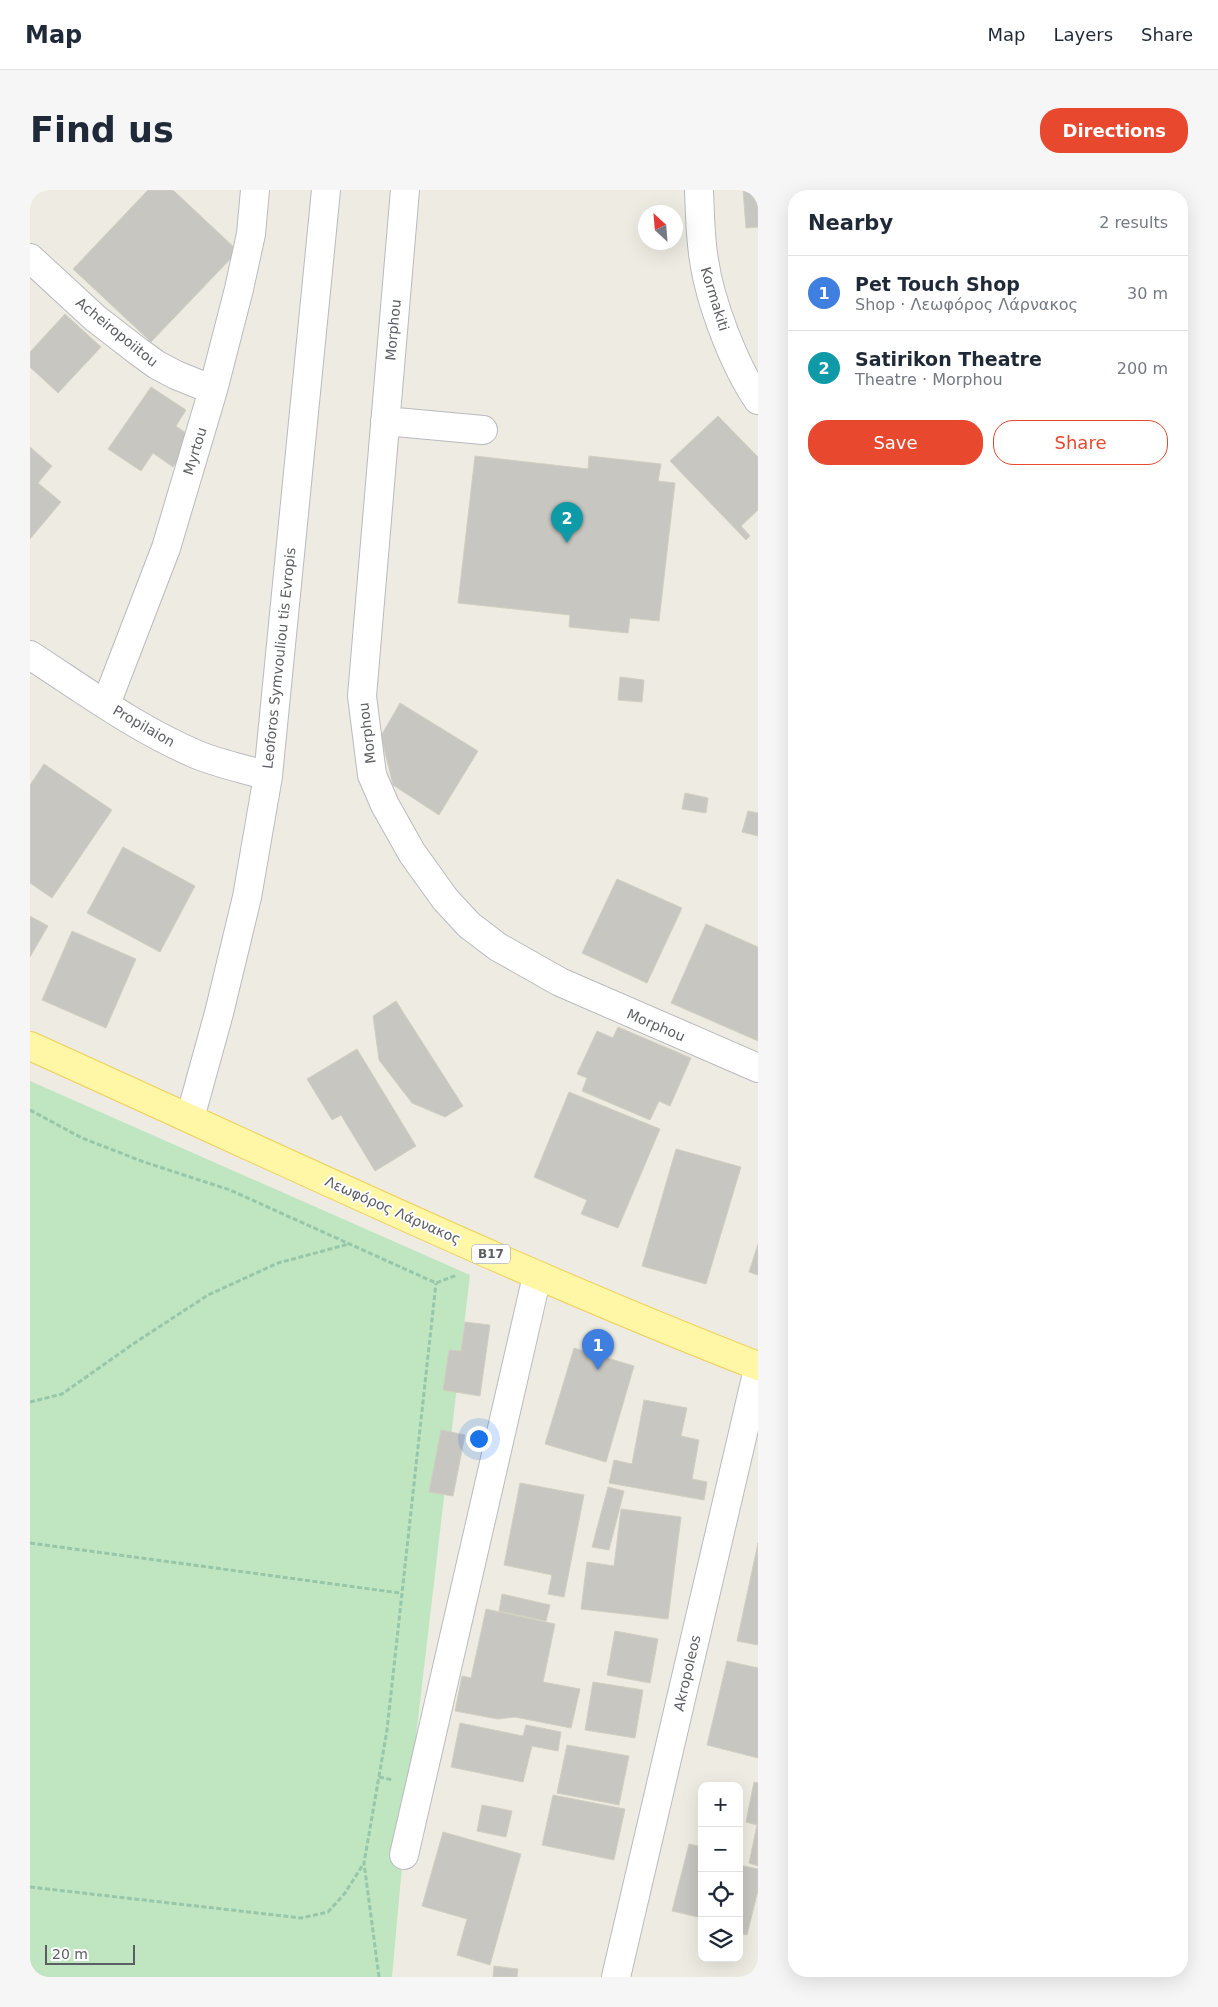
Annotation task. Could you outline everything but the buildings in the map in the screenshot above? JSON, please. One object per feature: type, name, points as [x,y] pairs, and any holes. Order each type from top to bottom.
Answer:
[{"type":"main road","name":"Λεωφόρος Λάρνακος","points":[[30,1046],[537,1276],[758,1368]]},
{"type":"street","name":"Myrtou","points":[[106,704],[166,548],[214,390],[240,289],[251,234],[255,190]]},
{"type":"street","name":"Leoforos Symvouliou tis Evropis","points":[[190,1118],[247,897],[268,776],[326,190]]},
{"type":"street","name":"Morphou","points":[[405,190],[362,696],[372,775],[385,806],[412,853],[445,899],[469,924],[498,947],[560,982],[758,1068]]},
{"type":"street","name":"Kormakiti","points":[[699,190],[704,260],[714,299],[730,344],[758,400]]},
{"type":"street","name":"Acheiropoiitou","points":[[30,258],[96,318],[156,365],[214,390]]},
{"type":"street","points":[[385,421],[483,430]]},
{"type":"street","name":"Propilaion","points":[[30,655],[169,742],[200,756],[268,776]]},
{"type":"street","points":[[404,1855],[537,1276]]},
{"type":"street","name":"Akropoleos","points":[[616,1977],[758,1368]]},
{"type":"path","points":[[30,1110],[82,1138],[144,1162],[230,1190],[436,1283],[457,1275]]},
{"type":"path","points":[[30,1402],[62,1394],[133,1344],[208,1295],[278,1262],[350,1244]]},
{"type":"path","points":[[379,1977],[364,1863],[387,1730],[400,1593],[436,1283]]},
{"type":"path","points":[[30,1543],[400,1593]]},
{"type":"path","points":[[30,1888],[301,1918],[328,1912],[345,1893],[364,1863]]},
{"type":"green space","points":[[30,1081],[470,1275],[406,1822],[392,1977],[30,1977]]},
{"type":"place","name":"Satirikon Theatre","points":[[567,543]]},
{"type":"place","name":"Pet Touch Shop","points":[[598,1370]]}]
